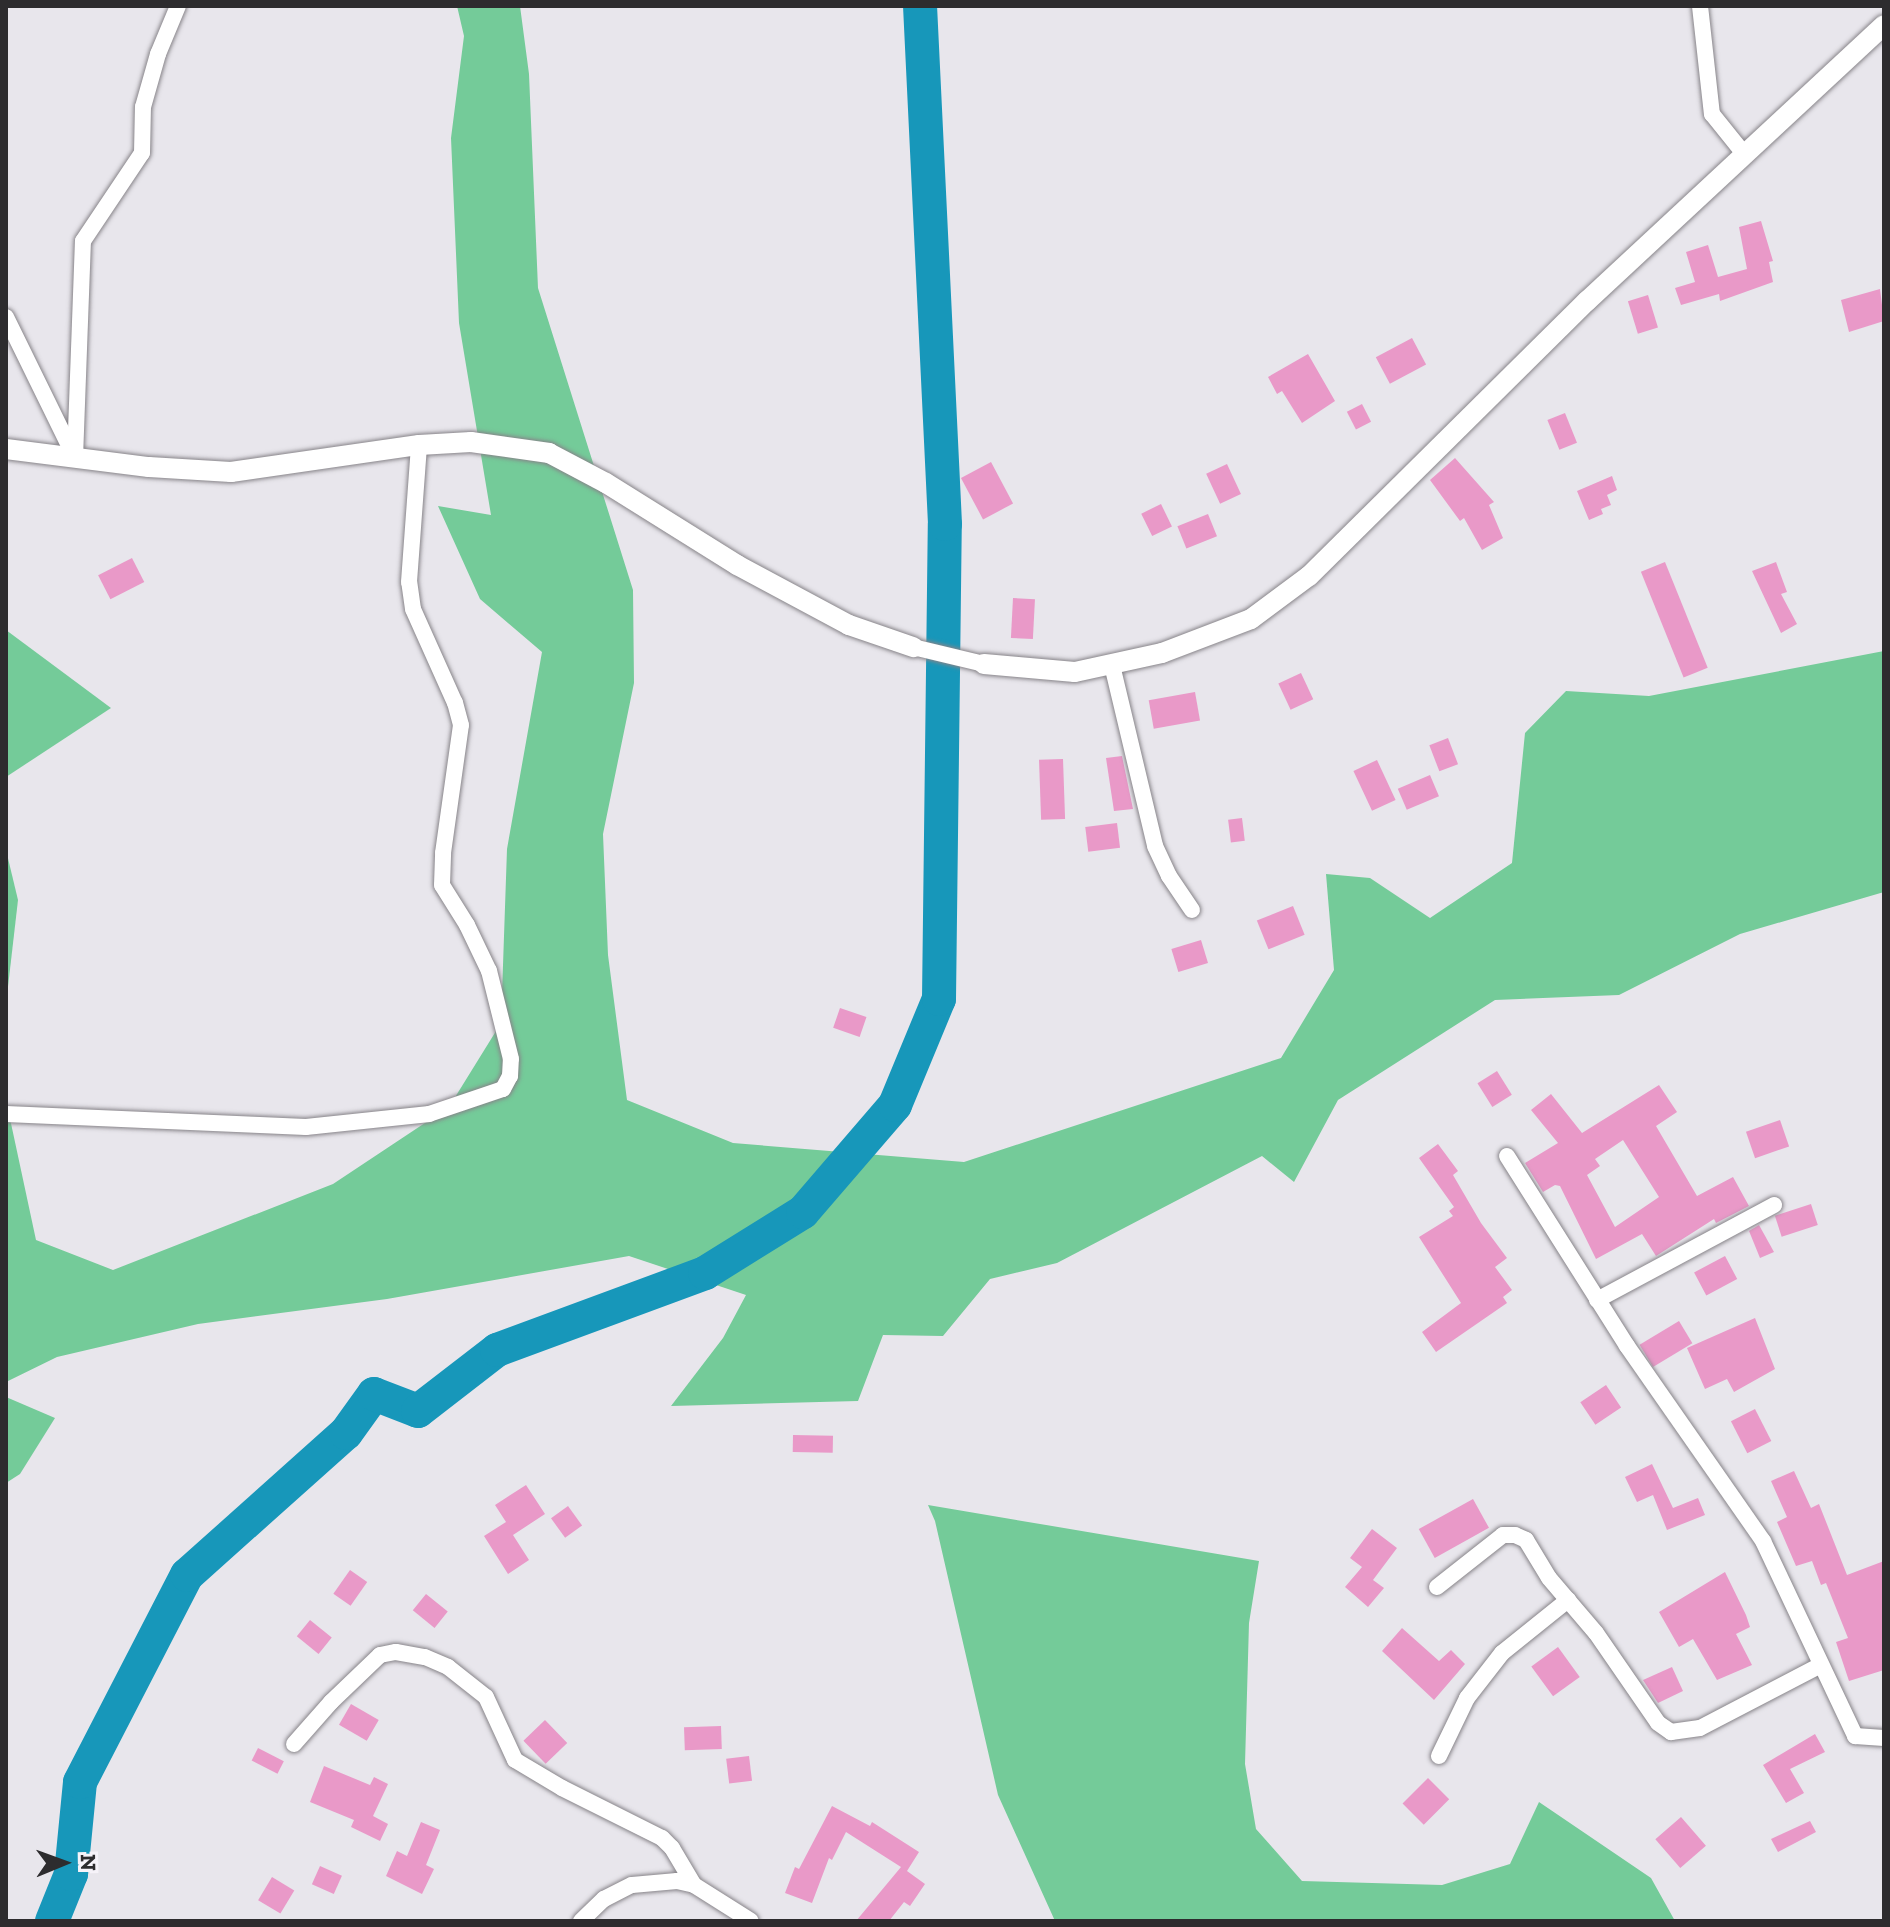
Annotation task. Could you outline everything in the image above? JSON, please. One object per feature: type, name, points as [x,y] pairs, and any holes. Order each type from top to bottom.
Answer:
[{"type":"street","points":[[75,458],[83,241],[142,153],[143,107],[158,54],[178,6]]},
{"type":"street","points":[[1700,6],[1712,114],[1745,155]]},
{"type":"street","points":[[6,449],[231,472],[419,445],[483,443],[549,453],[606,483],[737,565],[835,618],[913,647],[984,664],[1075,672],[1112,665],[1162,653],[1251,619],[1309,576],[1587,301],[1884,25]]},
{"type":"street","points":[[6,317],[75,458]]},
{"type":"street","points":[[6,1114],[306,1127],[429,1114],[503,1089],[510,1076],[511,1059],[489,971],[467,925],[442,885],[443,853],[461,725],[455,703],[413,609],[409,582],[419,445]]},
{"type":"street","points":[[1112,665],[1155,846],[1169,876],[1192,910]]},
{"type":"street","points":[[1507,1156],[1597,1300],[1749,1517],[1855,1736],[1884,1738]]},
{"type":"street","points":[[1597,1300],[1774,1205]]},
{"type":"street","points":[[1437,1587],[1503,1535],[1515,1535],[1526,1540],[1549,1578],[1596,1633],[1658,1723],[1671,1732],[1700,1728],[1821,1665]]},
{"type":"street","points":[[1439,1756],[1467,1698],[1502,1653],[1568,1600]]},
{"type":"street","points":[[294,1744],[331,1702],[380,1655],[396,1652],[425,1657],[448,1667],[486,1697],[515,1760],[562,1788],[662,1838],[672,1848],[694,1885]]},
{"type":"street","points":[[581,1921],[604,1899],[632,1885],[677,1881],[694,1885],[751,1921]]},
{"type":"green space","points":[[457,6],[520,6],[529,74],[538,288],[633,590],[634,683],[603,834],[608,955],[627,1100],[733,1143],[964,1162],[1281,1058],[1334,970],[1326,874],[1370,878],[1430,918],[1512,863],[1525,733],[1566,691],[1649,696],[1884,651],[1884,892],[1740,934],[1619,995],[1495,1000],[1338,1100],[1294,1182],[1262,1156],[1057,1263],[990,1279],[943,1336],[883,1335],[858,1401],[671,1406],[723,1338],[746,1295],[629,1256],[387,1299],[198,1324],[57,1357],[6,1382],[6,1100],[36,1240],[113,1270],[333,1184],[449,1107],[501,1023],[507,849],[542,652],[480,599],[438,506],[491,515],[459,323],[451,138],[464,36]]},
{"type":"green space","points":[[6,630],[111,708],[6,777]]},
{"type":"green space","points":[[6,850],[18,900],[6,1004]]},
{"type":"green space","points":[[6,1397],[55,1418],[20,1474],[6,1483]]},
{"type":"green space","points":[[928,1505],[1259,1561],[1249,1623],[1245,1764],[1256,1829],[1302,1881],[1442,1885],[1510,1864],[1539,1802],[1651,1878],[1675,1921],[1055,1921],[998,1795],[935,1521]]},
{"type":"building","points":[[1761,221],[1773,261],[1769,262],[1773,282],[1720,301],[1719,294],[1681,305],[1675,288],[1695,282],[1686,252],[1708,245],[1718,277],[1747,269],[1739,227]]},
{"type":"building","points":[[1880,289],[1884,321],[1849,332],[1841,300]]},
{"type":"building","points":[[1648,295],[1658,328],[1638,334],[1628,301]]},
{"type":"building","points":[[1412,338],[1426,364],[1390,384],[1376,357]]},
{"type":"building","points":[[1308,354],[1335,401],[1302,423],[1282,391],[1277,394],[1268,377]]},
{"type":"building","points":[[1362,404],[1371,422],[1356,430],[1347,412]]},
{"type":"building","points":[[1565,413],[1577,443],[1559,450],[1547,420]]},
{"type":"building","points":[[1455,458],[1494,502],[1489,505],[1503,538],[1482,550],[1464,518],[1460,521],[1430,480]]},
{"type":"building","points":[[991,462],[1013,503],[983,519],[961,478]]},
{"type":"building","points":[[1227,464],[1241,494],[1220,504],[1206,474]]},
{"type":"building","points":[[1612,476],[1617,490],[1607,495],[1611,505],[1601,509],[1603,514],[1589,520],[1577,491]]},
{"type":"building","points":[[1161,504],[1172,526],[1152,536],[1141,514]]},
{"type":"building","points":[[1208,514],[1217,536],[1186,549],[1177,526]]},
{"type":"building","points":[[132,558],[144,582],[110,599],[98,575]]},
{"type":"building","points":[[1665,562],[1708,668],[1684,677],[1641,572]]},
{"type":"building","points":[[1776,562],[1787,592],[1781,594],[1797,624],[1781,633],[1752,571]]},
{"type":"building","points":[[1013,598],[1035,599],[1033,639],[1011,638]]},
{"type":"building","points":[[1301,673],[1313,699],[1291,710],[1278,684]]},
{"type":"building","points":[[1195,692],[1200,721],[1154,729],[1149,700]]},
{"type":"building","points":[[1448,738],[1458,764],[1439,771],[1429,745]]},
{"type":"building","points":[[1122,756],[1133,809],[1114,811],[1106,758]]},
{"type":"building","points":[[1063,759],[1065,819],[1041,820],[1039,760]]},
{"type":"building","points":[[1377,760],[1396,800],[1372,811],[1353,771]]},
{"type":"building","points":[[1430,775],[1439,796],[1407,810],[1398,789]]},
{"type":"building","points":[[1242,818],[1245,841],[1231,843],[1228,820]]},
{"type":"building","points":[[1117,823],[1120,848],[1088,852],[1085,827]]},
{"type":"building","points":[[1293,906],[1305,935],[1268,949],[1257,921]]},
{"type":"building","points":[[1201,940],[1208,963],[1178,972],[1171,949]]},
{"type":"building","points":[[840,1008],[866,1017],[860,1037],[833,1028]]},
{"type":"building","points":[[1497,1071],[1512,1095],[1492,1107],[1477,1083]]},
{"type":"building","points":[[1659,1085],[1677,1112],[1656,1126],[1697,1196],[1733,1177],[1749,1206],[1716,1223],[1714,1219],[1656,1256],[1642,1234],[1596,1259],[1560,1186],[1555,1185],[1543,1192],[1525,1163],[1558,1143],[1531,1110],[1551,1094],[1582,1133]],"holes":[[[1623,1140],[1659,1197],[1615,1227],[1587,1175],[1600,1166],[1595,1159]]]},
{"type":"building","points":[[1780,1120],[1789,1146],[1755,1158],[1746,1132]]},
{"type":"building","points":[[1438,1144],[1458,1171],[1453,1175],[1481,1223],[1507,1258],[1495,1267],[1512,1290],[1503,1297],[1507,1303],[1436,1352],[1422,1332],[1461,1303],[1419,1237],[1453,1216],[1449,1211],[1454,1207],[1419,1158]]},
{"type":"building","points":[[1811,1204],[1818,1225],[1782,1237],[1775,1216]]},
{"type":"building","points":[[1759,1225],[1774,1252],[1760,1258],[1749,1231]]},
{"type":"building","points":[[1725,1256],[1737,1279],[1706,1295],[1694,1272]]},
{"type":"building","points":[[1755,1318],[1775,1369],[1734,1392],[1727,1379],[1705,1389],[1687,1348]]},
{"type":"building","points":[[1679,1321],[1692,1343],[1653,1367],[1640,1345]]},
{"type":"building","points":[[1606,1385],[1621,1407],[1595,1425],[1580,1402]]},
{"type":"building","points":[[1755,1409],[1771,1441],[1747,1453],[1731,1421]]},
{"type":"building","points":[[793,1435],[833,1436],[833,1453],[793,1452]]},
{"type":"building","points":[[1652,1464],[1673,1508],[1698,1498],[1705,1515],[1667,1530],[1653,1495],[1637,1502],[1625,1477]]},
{"type":"building","points":[[1794,1471],[1811,1508],[1819,1504],[1847,1575],[1884,1561],[1884,1670],[1849,1681],[1836,1642],[1848,1638],[1826,1583],[1821,1585],[1812,1561],[1796,1566],[1777,1522],[1787,1517],[1771,1481]]},
{"type":"building","points":[[526,1485],[545,1514],[513,1535],[529,1560],[508,1574],[484,1536],[506,1522],[495,1505]]},
{"type":"building","points":[[1473,1499],[1489,1528],[1435,1558],[1419,1529]]},
{"type":"building","points":[[568,1506],[582,1525],[565,1538],[551,1518]]},
{"type":"building","points":[[1372,1529],[1397,1548],[1373,1580],[1384,1588],[1368,1607],[1345,1587],[1362,1567],[1350,1558]]},
{"type":"building","points":[[350,1570],[367,1582],[351,1606],[333,1594]]},
{"type":"building","points":[[1725,1572],[1750,1627],[1736,1634],[1752,1665],[1717,1680],[1693,1639],[1679,1647],[1659,1612]]},
{"type":"building","points":[[426,1594],[448,1612],[435,1628],[413,1610]]},
{"type":"building","points":[[310,1620],[332,1638],[319,1654],[297,1636]]},
{"type":"building","points":[[1402,1628],[1439,1661],[1451,1650],[1465,1664],[1434,1700],[1382,1651]]},
{"type":"building","points":[[1558,1647],[1580,1677],[1553,1696],[1531,1666]]},
{"type":"building","points":[[1672,1667],[1683,1691],[1658,1703],[1643,1680]]},
{"type":"building","points":[[351,1704],[379,1720],[367,1741],[339,1725]]},
{"type":"building","points":[[545,1720],[567,1743],[546,1764],[523,1741]]},
{"type":"building","points":[[721,1726],[722,1749],[685,1750],[684,1727]]},
{"type":"building","points":[[1815,1734],[1825,1752],[1790,1769],[1804,1793],[1786,1803],[1763,1765]]},
{"type":"building","points":[[258,1748],[284,1761],[277,1774],[252,1760]]},
{"type":"building","points":[[749,1756],[752,1781],[729,1784],[726,1759]]},
{"type":"building","points":[[324,1766],[370,1785],[374,1777],[388,1784],[373,1816],[388,1824],[380,1841],[351,1827],[354,1820],[310,1802]]},
{"type":"building","points":[[1428,1778],[1449,1799],[1424,1825],[1403,1803]]},
{"type":"building","points":[[832,1806],[870,1826],[872,1822],[919,1852],[907,1871],[925,1884],[910,1906],[904,1902],[889,1921],[856,1921],[901,1867],[846,1832],[832,1860],[829,1858],[812,1903],[785,1893],[795,1867],[799,1869]]},
{"type":"building","points":[[1681,1817],[1706,1846],[1680,1868],[1655,1839]]},
{"type":"building","points":[[1810,1821],[1816,1832],[1778,1852],[1771,1839]]},
{"type":"building","points":[[421,1822],[440,1830],[426,1865],[434,1869],[422,1894],[386,1876],[397,1851],[407,1856]]},
{"type":"building","points":[[320,1866],[342,1876],[334,1894],[312,1884]]},
{"type":"building","points":[[272,1877],[294,1890],[280,1914],[258,1900]]},
{"type":"waterway","points":[[52,1921],[71,1874],[80,1782],[187,1575],[346,1433],[374,1394],[418,1411],[497,1350],[705,1273],[803,1212],[895,1105],[939,999],[945,524],[920,6]]}]
